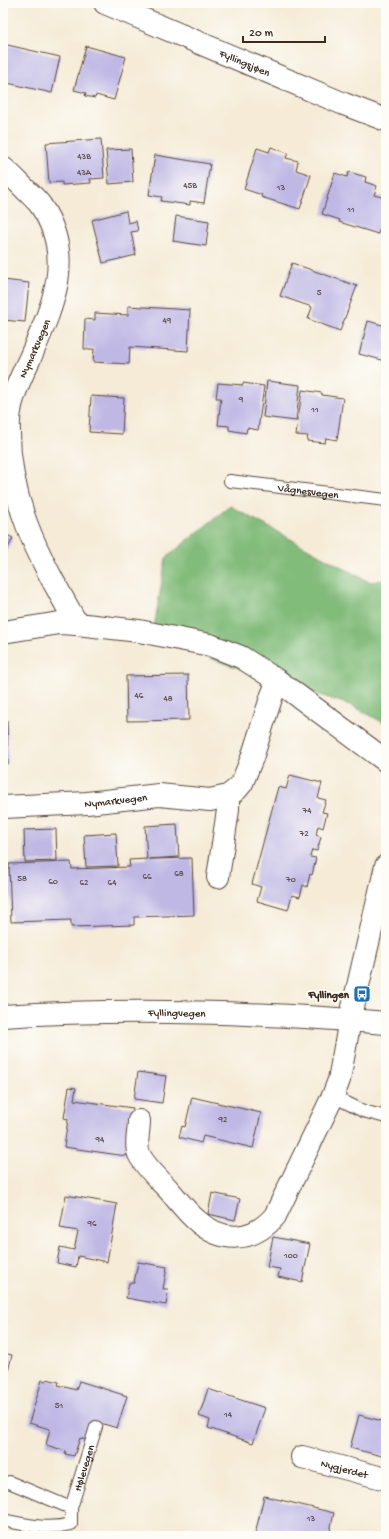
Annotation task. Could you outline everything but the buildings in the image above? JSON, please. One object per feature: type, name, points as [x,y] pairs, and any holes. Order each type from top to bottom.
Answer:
[{"type":"street","name":"Fyllingsjøen","points":[[105,3],[344,104],[386,120]]},
{"type":"street","name":"Nymarkvegen","points":[[3,168],[41,205],[52,225],[58,243],[58,285],[49,314],[16,389],[9,418],[10,452],[12,475],[21,511],[39,557],[76,624]]},
{"type":"street","points":[[3,632],[59,623],[76,624],[139,631],[210,645],[241,657],[278,681],[386,761]]},
{"type":"street","points":[[218,877],[228,810],[228,796],[242,783],[278,681]]},
{"type":"street","name":"Nymarkvegen","points":[[3,807],[87,803],[159,795],[210,800],[228,796]]},
{"type":"street","points":[[139,1121],[137,1148],[140,1154],[153,1172],[195,1219],[227,1237],[238,1238],[259,1230],[268,1224],[275,1216],[333,1096],[339,1080],[350,1020],[386,866]]},
{"type":"street","name":"Fyllingvegen","points":[[3,1016],[109,1012],[201,1013],[386,1023]]},
{"type":"street","name":"Nygjerdet","points":[[302,1457],[386,1479]]},
{"type":"lane","name":"Vågnesvegen","points":[[230,481],[386,500]]},
{"type":"lane","points":[[333,1096],[363,1110],[386,1117]]},
{"type":"lane","name":"Hølevegen","points":[[3,1520],[30,1526],[58,1528],[72,1524],[71,1508],[96,1427]]},
{"type":"lane","points":[[9,1482],[71,1508]]},
{"type":"green space","points":[[230,506],[369,582],[386,580],[386,724],[353,706],[212,659],[153,633],[166,558]]},
{"type":"place","name":"Fyllingen","points":[[362,994]]}]
